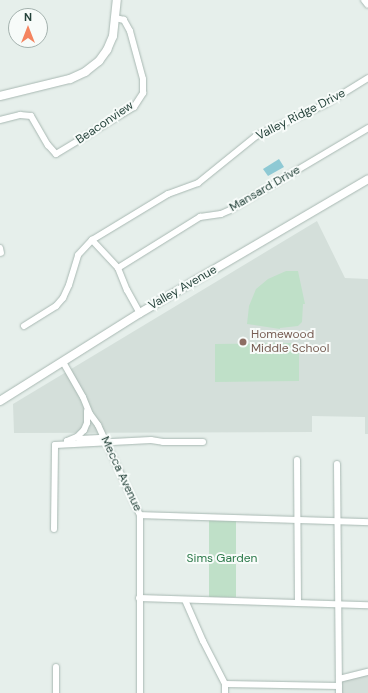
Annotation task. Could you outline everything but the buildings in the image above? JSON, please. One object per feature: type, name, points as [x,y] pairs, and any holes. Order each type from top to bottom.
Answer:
[{"type":"main road","points":[[0,96],[70,79],[85,72],[98,61],[107,50],[113,36],[117,0]]},
{"type":"main road","name":"Valley Avenue","points":[[0,401],[140,313],[368,179]]},
{"type":"street","points":[[364,0],[368,5]]},
{"type":"street","name":"Beaconview","points":[[0,120],[20,115],[31,116],[48,146],[56,154],[134,107],[143,93],[143,79],[130,32],[124,20],[115,18]]},
{"type":"street","name":"Valley Ridge Drive","points":[[24,326],[56,306],[63,298],[69,285],[78,255],[92,240],[168,194],[198,183],[256,136],[326,104],[368,78]]},
{"type":"street","name":"Mansard Drive","points":[[118,268],[200,217],[221,214],[230,210],[368,128]]},
{"type":"street","points":[[92,240],[118,268],[126,290],[140,313]]},
{"type":"street","name":"Mecca Avenue","points":[[63,362],[100,430],[140,515],[140,693]]},
{"type":"street","points":[[68,441],[77,437],[84,430],[87,423],[88,409]]},
{"type":"street","points":[[54,529],[54,447],[58,443],[100,438],[104,441],[151,440],[163,442],[203,442]]},
{"type":"street","points":[[297,460],[298,603]]},
{"type":"street","points":[[337,464],[339,693]]},
{"type":"street","points":[[140,515],[368,522]]},
{"type":"street","points":[[139,598],[368,605]]},
{"type":"street","points":[[186,600],[204,641],[226,684],[225,693]]},
{"type":"street","points":[[56,667],[56,693]]},
{"type":"street","points":[[339,679],[368,672]]},
{"type":"street","points":[[226,684],[339,686]]},
{"type":"shaded area","name":"Homewood Middle School","points":[[317,221],[345,278],[368,279],[368,434],[365,434],[365,417],[312,416],[312,432],[14,433],[13,404]]},
{"type":"shaded area","points":[[368,674],[368,693],[341,693],[340,680]]},
{"type":"green space","points":[[286,271],[298,271],[305,304],[303,304],[302,322],[298,326],[280,329],[247,324],[249,306],[256,289],[268,279]]},
{"type":"green space","points":[[299,343],[299,381],[215,382],[215,344]]},
{"type":"green space","name":"Sims Garden","points":[[209,520],[236,521],[236,597],[209,597]]},
{"type":"water","points":[[279,159],[284,167],[268,176],[263,169]]},
{"type":"place","name":"Homewood Middle School","points":[[243,342]]}]
